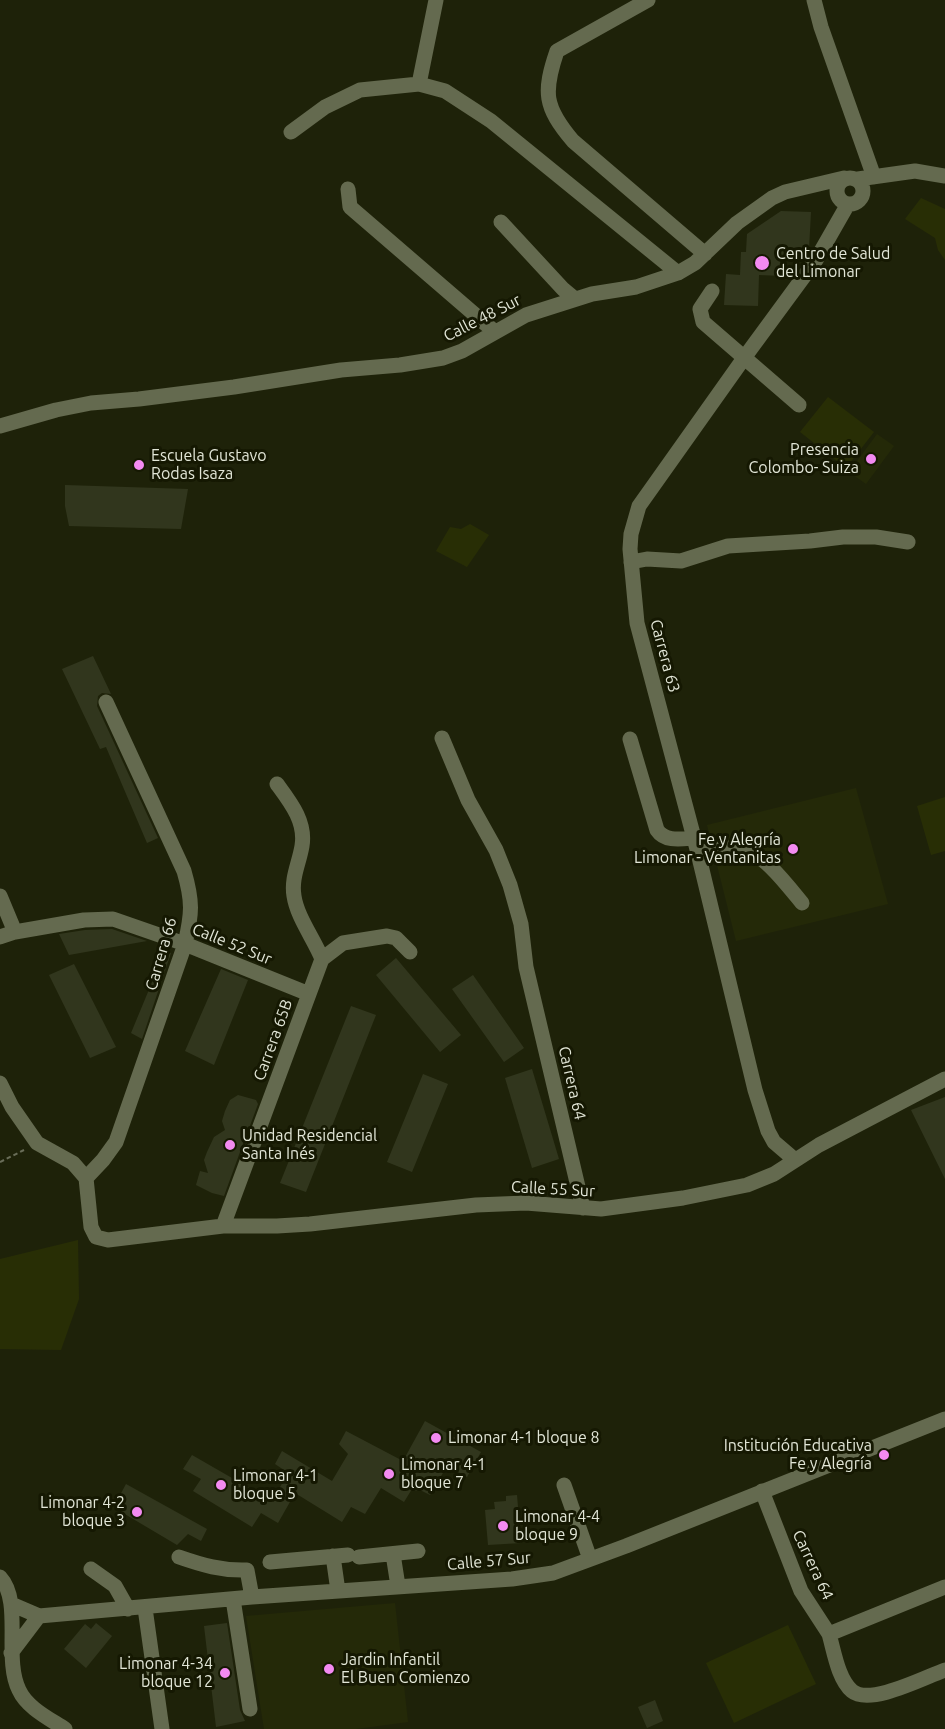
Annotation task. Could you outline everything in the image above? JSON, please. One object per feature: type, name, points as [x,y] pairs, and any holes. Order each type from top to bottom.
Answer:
[{"type":"street","points":[[419,84],[436,0]]},
{"type":"street","points":[[648,0],[557,51],[549,76],[550,106],[556,122],[573,141],[705,254]]},
{"type":"street","points":[[814,0],[821,27],[874,177]]},
{"type":"street","points":[[291,132],[325,107],[360,90],[419,84],[445,92],[491,121],[678,273]]},
{"type":"street","name":"Calle 48 Sur","points":[[0,426],[91,403],[139,399],[341,370],[429,361],[462,351],[526,315],[575,299],[636,287],[678,273],[695,263],[737,223],[772,198],[785,192],[851,179],[915,171],[945,176]]},
{"type":"street","name":"Carrera 63","points":[[795,1160],[774,1142],[768,1131],[742,1038],[694,838],[637,623],[630,534],[639,507],[816,260],[848,204],[838,196],[839,183],[851,179]]},
{"type":"street","points":[[348,189],[350,207],[495,332]]},
{"type":"street","points":[[501,222],[575,299]]},
{"type":"street","points":[[712,291],[700,309],[703,322],[799,405]]},
{"type":"street","points":[[631,562],[647,559],[681,561],[728,546],[843,537],[876,537],[908,542]]},
{"type":"street","name":"Carrera 66","points":[[86,1178],[116,1142],[185,944],[191,920],[191,895],[184,871],[106,702]]},
{"type":"street","name":"Carrera 64","points":[[442,738],[468,800],[496,850],[510,885],[520,924],[526,967],[583,1208]]},
{"type":"street","points":[[630,739],[660,835],[666,838],[694,838]]},
{"type":"street","points":[[277,784],[299,819],[303,833],[302,847],[294,876],[294,899],[322,958],[343,943],[387,936],[396,938],[410,952]]},
{"type":"street","points":[[698,854],[726,848],[742,848],[756,855],[779,876],[802,903]]},
{"type":"street","points":[[0,896],[15,932]]},
{"type":"street","name":"Calle 52 Sur","points":[[0,937],[15,932],[84,920],[113,919],[185,944],[309,994]]},
{"type":"street","name":"Carrera 65B","points":[[223,1226],[322,958]]},
{"type":"street","name":"Calle 55 Sur","points":[[86,1178],[91,1227],[96,1237],[108,1240],[223,1226],[310,1224],[476,1205],[526,1203],[602,1209],[642,1205],[747,1185],[774,1174],[795,1160],[945,1079]]},
{"type":"street","points":[[0,1083],[12,1107],[37,1143],[73,1163],[86,1178]]},
{"type":"street","name":"Calle 57 Sur","points":[[11,1604],[39,1616],[252,1597],[512,1579],[553,1573],[945,1419]]},
{"type":"street","points":[[564,1485],[590,1559]]},
{"type":"street","name":"Carrera 64","points":[[762,1491],[801,1591],[829,1634],[844,1679],[852,1690],[862,1696],[877,1695],[945,1670]]},
{"type":"street","points":[[270,1562],[417,1551]]},
{"type":"street","points":[[393,1554],[398,1586]]},
{"type":"street","points":[[338,1591],[347,1556]]},
{"type":"street","points":[[179,1557],[212,1568],[228,1571],[247,1570],[252,1597]]},
{"type":"street","points":[[91,1569],[115,1586],[128,1609]]},
{"type":"street","points":[[0,1577],[4,1581],[11,1604],[11,1653],[19,1691],[34,1708],[65,1729]]},
{"type":"street","points":[[829,1634],[945,1587]]},
{"type":"street","points":[[233,1599],[250,1709]]},
{"type":"street","points":[[146,1608],[162,1729]]},
{"type":"street","points":[[11,1653],[39,1616]]},
{"type":"path","points":[[0,1162],[37,1143]]},
{"type":"shaded area","points":[[921,198],[945,209],[945,260],[938,250],[935,238],[905,219]]},
{"type":"shaded area","points":[[828,397],[874,432],[846,468],[800,432]]},
{"type":"shaded area","name":"Presencia Colombo- Suiza","points":[[877,434],[894,446],[866,484],[849,472]]},
{"type":"shaded area","points":[[470,524],[489,535],[467,567],[436,551],[450,527],[461,529]]},
{"type":"shaded area","name":"Fe y Alegría Limonar - Ventanitas","points":[[856,788],[888,904],[736,941],[707,825]]},
{"type":"shaded area","points":[[945,797],[945,851],[931,855],[917,806]]},
{"type":"shaded area","points":[[78,1240],[79,1299],[61,1350],[0,1349],[0,1259]]},
{"type":"shaded area","name":"Jardin Infantil El Buen Comienzo","points":[[395,1603],[408,1722],[356,1729],[264,1729],[246,1616]]},
{"type":"shaded area","points":[[788,1625],[816,1684],[734,1723],[706,1663]]},
{"type":"building","name":"Centro de Salud del Limonar","points":[[781,211],[811,212],[809,249],[784,247],[783,276],[759,275],[758,306],[724,305],[726,274],[740,275],[741,252],[746,252],[747,234]]},
{"type":"building","points":[[65,485],[188,489],[181,529],[69,526],[65,506]]},
{"type":"building","points":[[93,656],[111,694],[102,693],[98,696],[97,706],[158,838],[147,843],[106,747],[100,749],[62,669]]},
{"type":"building","points":[[112,929],[147,941],[69,955],[59,934],[85,930]]},
{"type":"building","points":[[165,951],[171,953],[142,1039],[131,1033]]},
{"type":"building","points":[[396,958],[461,1035],[440,1052],[376,975]]},
{"type":"building","points":[[74,964],[116,1047],[90,1058],[49,975]]},
{"type":"building","points":[[221,969],[248,980],[214,1065],[185,1051]]},
{"type":"building","points":[[473,975],[524,1048],[504,1062],[452,989]]},
{"type":"building","points":[[351,1006],[376,1015],[306,1192],[280,1183]]},
{"type":"building","points":[[532,1069],[559,1159],[532,1168],[505,1078]]},
{"type":"building","points":[[423,1074],[448,1084],[412,1172],[387,1162]]},
{"type":"building","name":"Unidad Residencial Santa Inés","points":[[238,1095],[256,1100],[258,1104],[248,1131],[241,1135],[244,1141],[224,1196],[196,1185],[200,1171],[208,1173],[204,1160],[207,1152],[214,1137],[225,1130],[222,1121],[225,1111],[230,1100]]},
{"type":"building","points":[[945,1097],[945,1179],[911,1110]]},
{"type":"building","points":[[425,1421],[481,1452],[467,1477],[447,1466],[430,1495],[412,1489],[404,1502],[381,1488],[365,1514],[351,1507],[342,1522],[295,1493],[278,1523],[261,1513],[252,1527],[193,1491],[201,1479],[183,1469],[192,1455],[272,1501],[287,1475],[275,1464],[282,1451],[332,1481],[348,1454],[339,1444],[346,1431],[403,1461]]},
{"type":"building","name":"Limonar 4-2 bloque 3","points":[[126,1484],[207,1529],[201,1541],[188,1534],[177,1545],[118,1510],[124,1499],[119,1497]]},
{"type":"building","name":"Limonar 4-4 bloque 9","points":[[517,1495],[521,1543],[488,1545],[485,1510],[495,1509],[494,1502],[506,1501],[506,1496]]},
{"type":"building","points":[[96,1623],[112,1636],[86,1668],[64,1649],[85,1624],[91,1629]]},
{"type":"building","name":"Limonar 4-34 bloque 12","points":[[227,1623],[240,1710],[245,1721],[216,1727],[204,1626]]},
{"type":"building","points":[[655,1700],[663,1721],[647,1728],[638,1707]]},
{"type":"place","name":"Centro de Salud del Limonar","points":[[762,263]]},
{"type":"place","name":"Presencia Colombo- Suiza","points":[[871,459]]},
{"type":"place","name":"Escuela Gustavo Rodas Isaza","points":[[139,465]]},
{"type":"place","name":"Fe y Alegría Limonar - Ventanitas","points":[[793,849]]},
{"type":"place","name":"Unidad Residencial Santa Inés","points":[[230,1145]]},
{"type":"place","name":"Limonar 4-1 bloque 8","points":[[436,1438]]},
{"type":"place","name":"Institución Educativa Fe y Alegría","points":[[884,1455]]},
{"type":"place","name":"Limonar 4-1 bloque 7","points":[[389,1474]]},
{"type":"place","name":"Limonar 4-1 bloque 5","points":[[221,1485]]},
{"type":"place","name":"Limonar 4-2 bloque 3","points":[[137,1512]]},
{"type":"place","name":"Limonar 4-4 bloque 9","points":[[503,1526]]},
{"type":"place","name":"Jardin Infantil El Buen Comienzo","points":[[329,1669]]},
{"type":"place","name":"Limonar 4-34 bloque 12","points":[[225,1673]]}]
